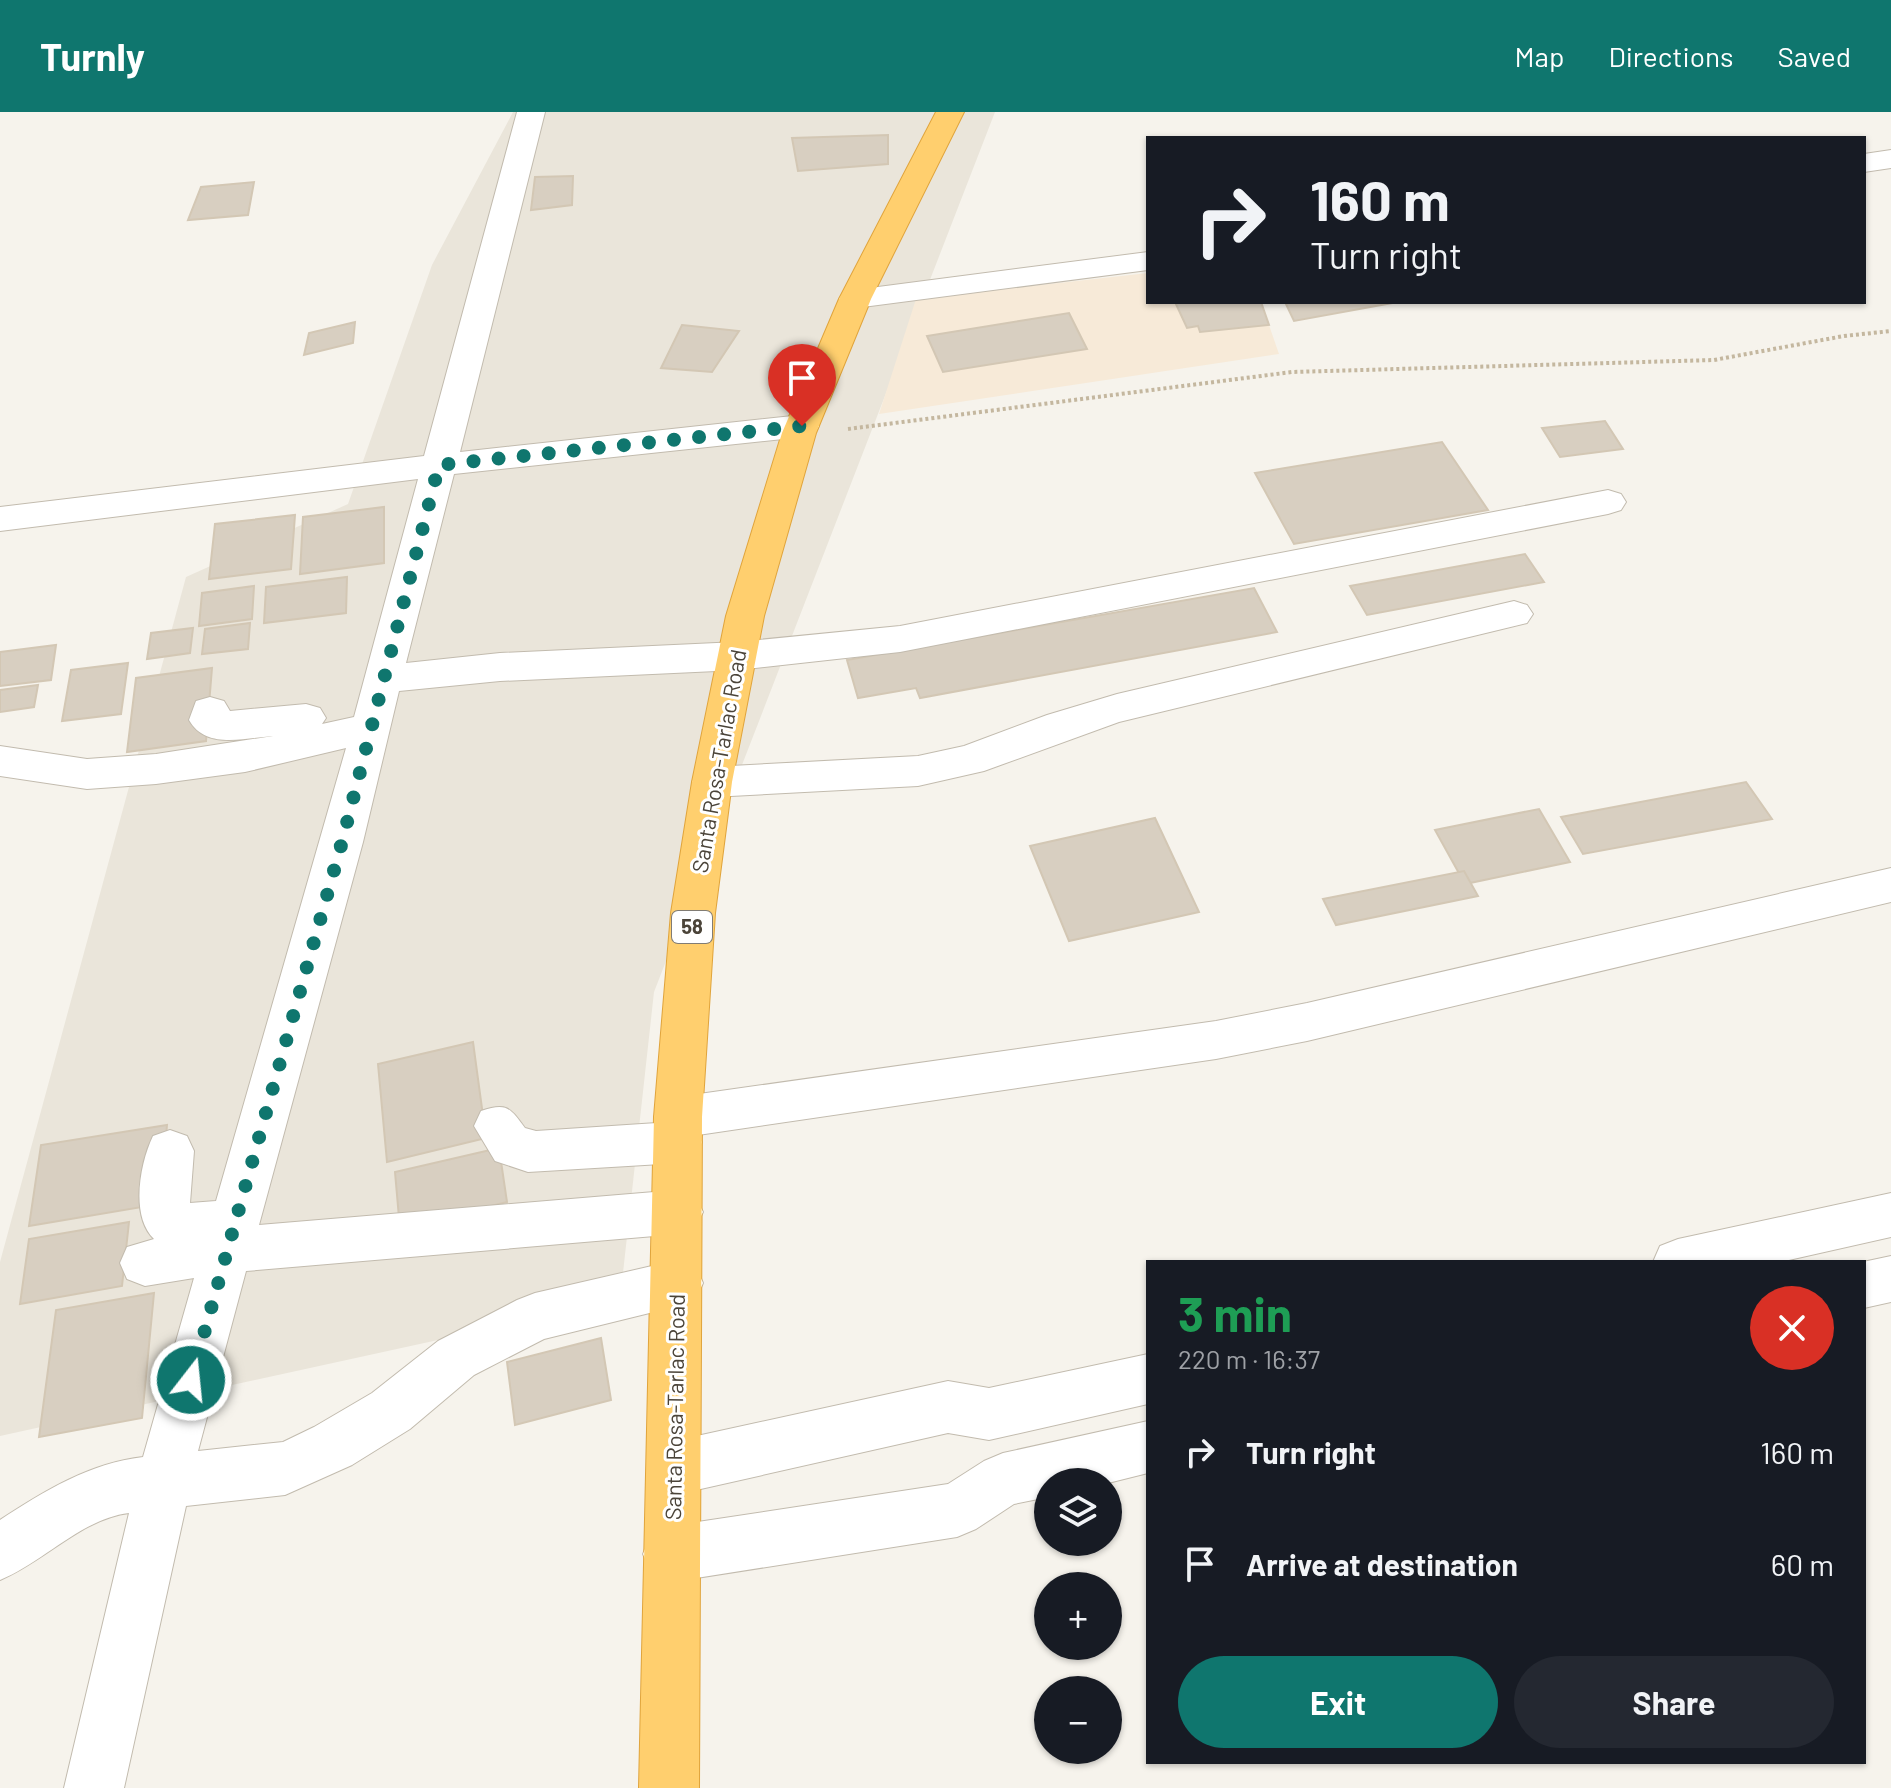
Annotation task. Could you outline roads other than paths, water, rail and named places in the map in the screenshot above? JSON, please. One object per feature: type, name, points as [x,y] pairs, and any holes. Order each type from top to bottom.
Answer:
[{"type":"highway","name":"Santa Rosa-Tarlac Road","points":[[669,1788],[678,1130],[693,913],[712,782],[755,576],[800,430],[855,299],[950,112]]},
{"type":"street","points":[[94,1788],[163,1481],[342,842],[531,112]]},
{"type":"street","points":[[1866,163],[1891,159]]},
{"type":"street","points":[[855,299],[1146,261]]},
{"type":"street","points":[[0,519],[439,465],[800,430]]},
{"type":"street","points":[[0,761],[87,774],[156,769],[245,757],[376,705],[500,667],[738,656],[900,639],[1608,502]]},
{"type":"street","points":[[712,782],[918,771],[970,760],[1117,708],[1514,614]]},
{"type":"street","points":[[210,711],[209,720],[215,725],[237,726],[376,705]]},
{"type":"street","points":[[498,1126],[507,1143],[516,1151],[526,1152],[678,1130],[1216,1040],[1307,1022],[1891,885]]},
{"type":"street","points":[[170,1151],[164,1214],[169,1222],[231,1236]]},
{"type":"street","points":[[145,1263],[231,1236],[678,1212]]},
{"type":"street","points":[[1687,1260],[1891,1215]]},
{"type":"street","points":[[1866,1285],[1891,1279]]},
{"type":"street","points":[[0,1552],[55,1516],[112,1488],[285,1468],[333,1446],[391,1411],[456,1358],[535,1317],[678,1283]]},
{"type":"street","points":[[674,1468],[948,1407],[989,1414],[1146,1379]]},
{"type":"street","points":[[671,1554],[957,1510],[1003,1480],[1146,1447]]}]
